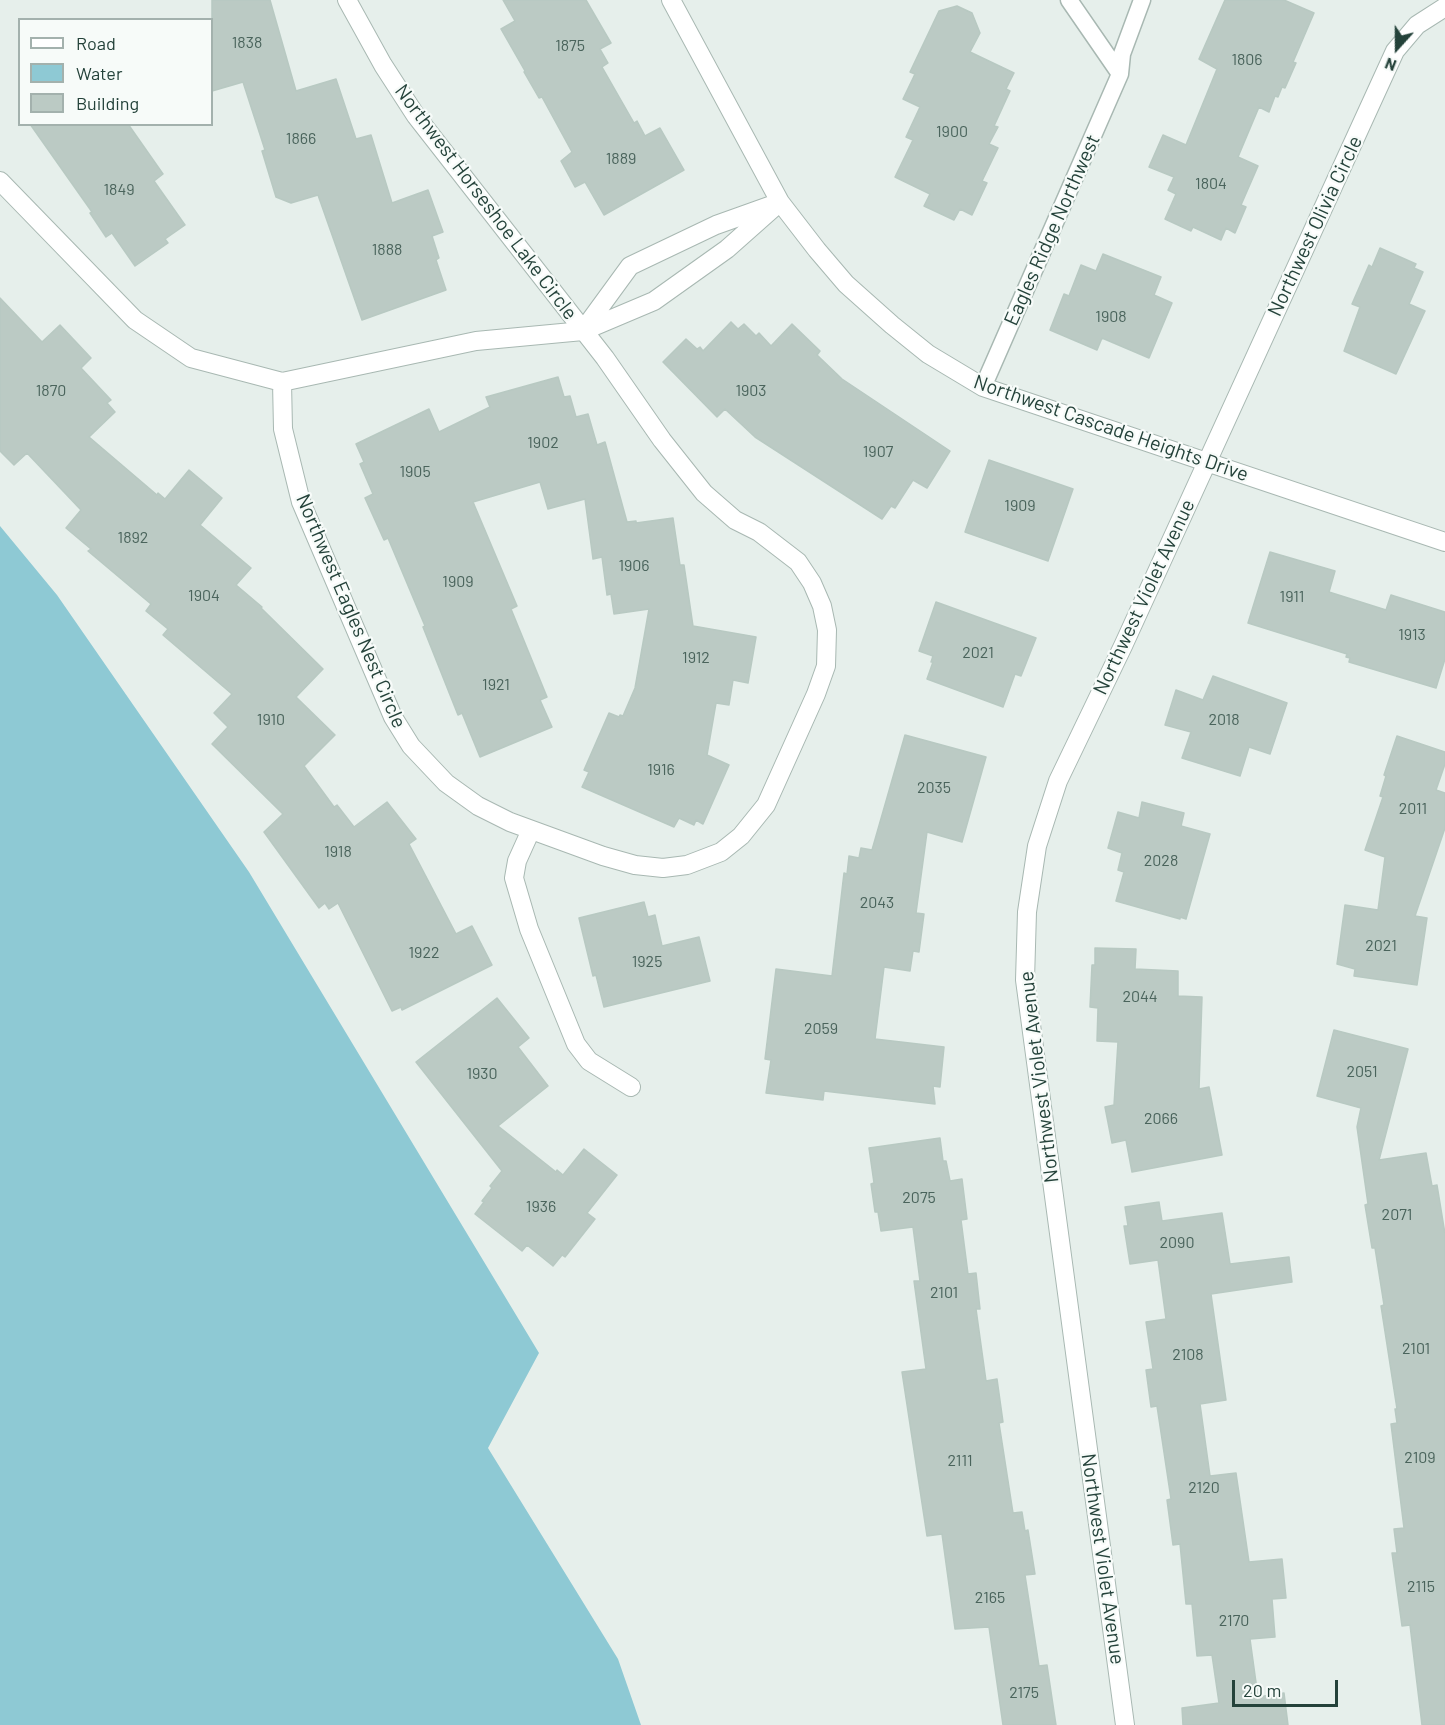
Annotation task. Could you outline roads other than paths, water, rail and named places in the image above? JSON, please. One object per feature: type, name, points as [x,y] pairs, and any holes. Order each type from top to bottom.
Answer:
[{"type":"street","name":"Northwest Horseshoe Lake Circle","points":[[347,0],[383,65],[416,116],[583,331]]},
{"type":"street","name":"Northwest Cascade Heights Drive","points":[[671,0],[780,202],[846,284],[928,354],[983,387],[1445,542]]},
{"type":"street","name":"Northwest Olivia Circle","points":[[1207,461],[1395,51],[1417,25],[1445,6]]},
{"type":"street","name":"Northwest Horseshoe Lake Circle","points":[[0,181],[135,320],[191,358],[282,382],[476,341],[583,331]]},
{"type":"street","points":[[583,331],[654,301],[727,249],[780,202]]},
{"type":"street","points":[[583,331],[630,266],[716,225],[780,202]]},
{"type":"street","name":"Northwest Eagles Nest Circle","points":[[282,382],[283,429],[302,502],[393,717],[411,746],[446,783],[478,806],[510,822],[603,856],[635,865],[663,868],[687,865],[721,852],[741,836],[766,805],[816,694],[826,666],[827,630],[822,606],[812,583],[798,562],[759,532],[735,520],[704,493],[583,331]]},
{"type":"street","name":"Northwest Violet Avenue","points":[[1125,1725],[1032,1040],[1025,980],[1027,912],[1037,846],[1058,781],[1123,646],[1207,461]]},
{"type":"street","points":[[531,830],[517,861],[514,878],[529,929],[576,1044],[589,1061],[631,1087]]},
{"type":"lane","points":[[1069,0],[1120,74]]},
{"type":"lane","name":"Eagles Ridge Northwest","points":[[983,387],[1120,74],[1122,54],[1142,0]]},
{"type":"water","points":[[0,526],[57,595],[249,872],[539,1353],[488,1448],[618,1659],[641,1725],[0,1725]]}]
